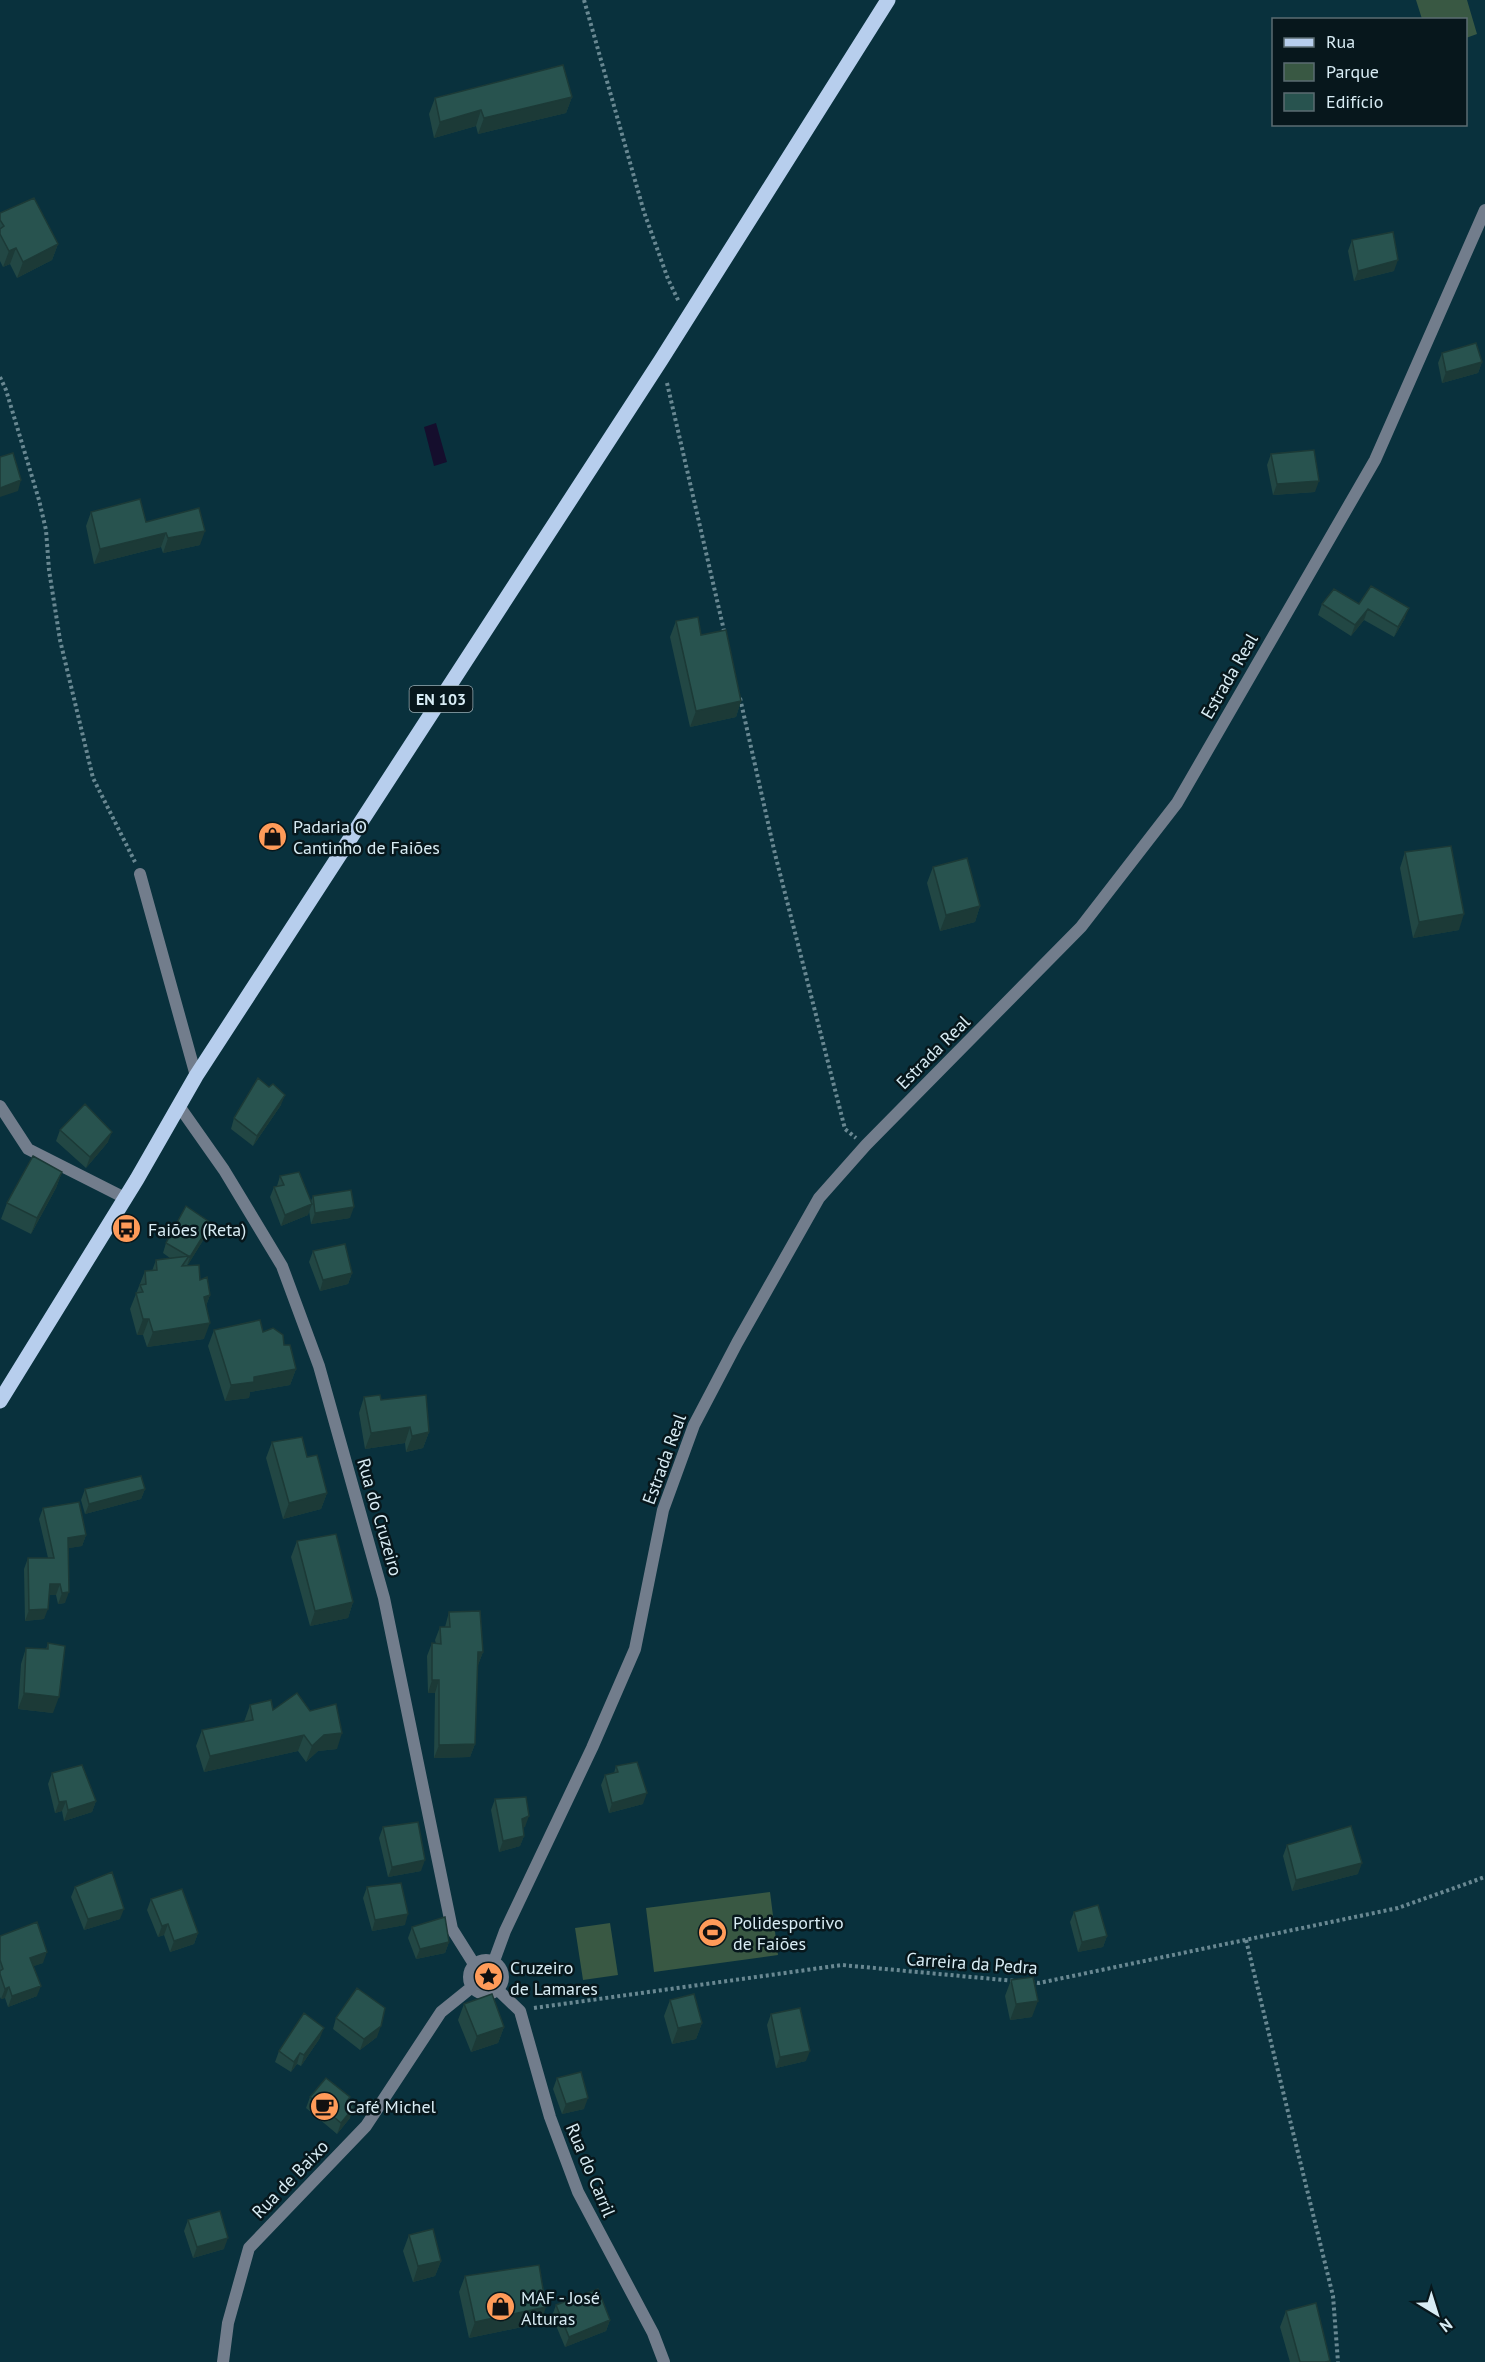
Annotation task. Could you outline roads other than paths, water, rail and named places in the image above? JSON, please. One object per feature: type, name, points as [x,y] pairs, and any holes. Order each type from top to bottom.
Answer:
[{"type":"main road","name":"EN 103","points":[[0,1401],[125,1198],[196,1076],[688,319],[888,0]]},
{"type":"street","name":"Estrada Real","points":[[494,1961],[505,1931],[592,1748],[635,1649],[663,1510],[694,1425],[737,1342],[819,1198],[866,1145],[1082,927],[1177,803],[1375,460],[1485,210]]},
{"type":"street","points":[[140,874],[196,1076]]},
{"type":"street","points":[[0,1106],[28,1149],[125,1198]]},
{"type":"street","name":"Rua do Cruzeiro","points":[[179,1106],[224,1170],[282,1266],[319,1366],[384,1598],[452,1929],[474,1964]]},
{"type":"street","points":[[480,1960],[494,1961],[503,1971],[502,1984],[498,1990],[487,1994],[476,1991],[472,1987],[469,1975],[474,1964],[480,1960]]},
{"type":"street","name":"Rua de Baixo","points":[[223,2362],[228,2323],[249,2248],[366,2126],[441,2012],[472,1987]]},
{"type":"street","name":"Rua do Carril","points":[[498,1990],[520,2011],[550,2117],[578,2192],[652,2333],[664,2362]]},
{"type":"place","name":"Padaria O Cantinho de Faiões","points":[[272,836]]},
{"type":"place","name":"Faiões (Reta)","points":[[127,1229]]},
{"type":"place","name":"Polidesportivo de Faiões","points":[[712,1932]]},
{"type":"place","name":"Cruzeiro de Lamares","points":[[489,1977]]},
{"type":"place","name":"Café Michel","points":[[325,2106]]},
{"type":"place","name":"MAF - José Alturas","points":[[500,2307]]}]
